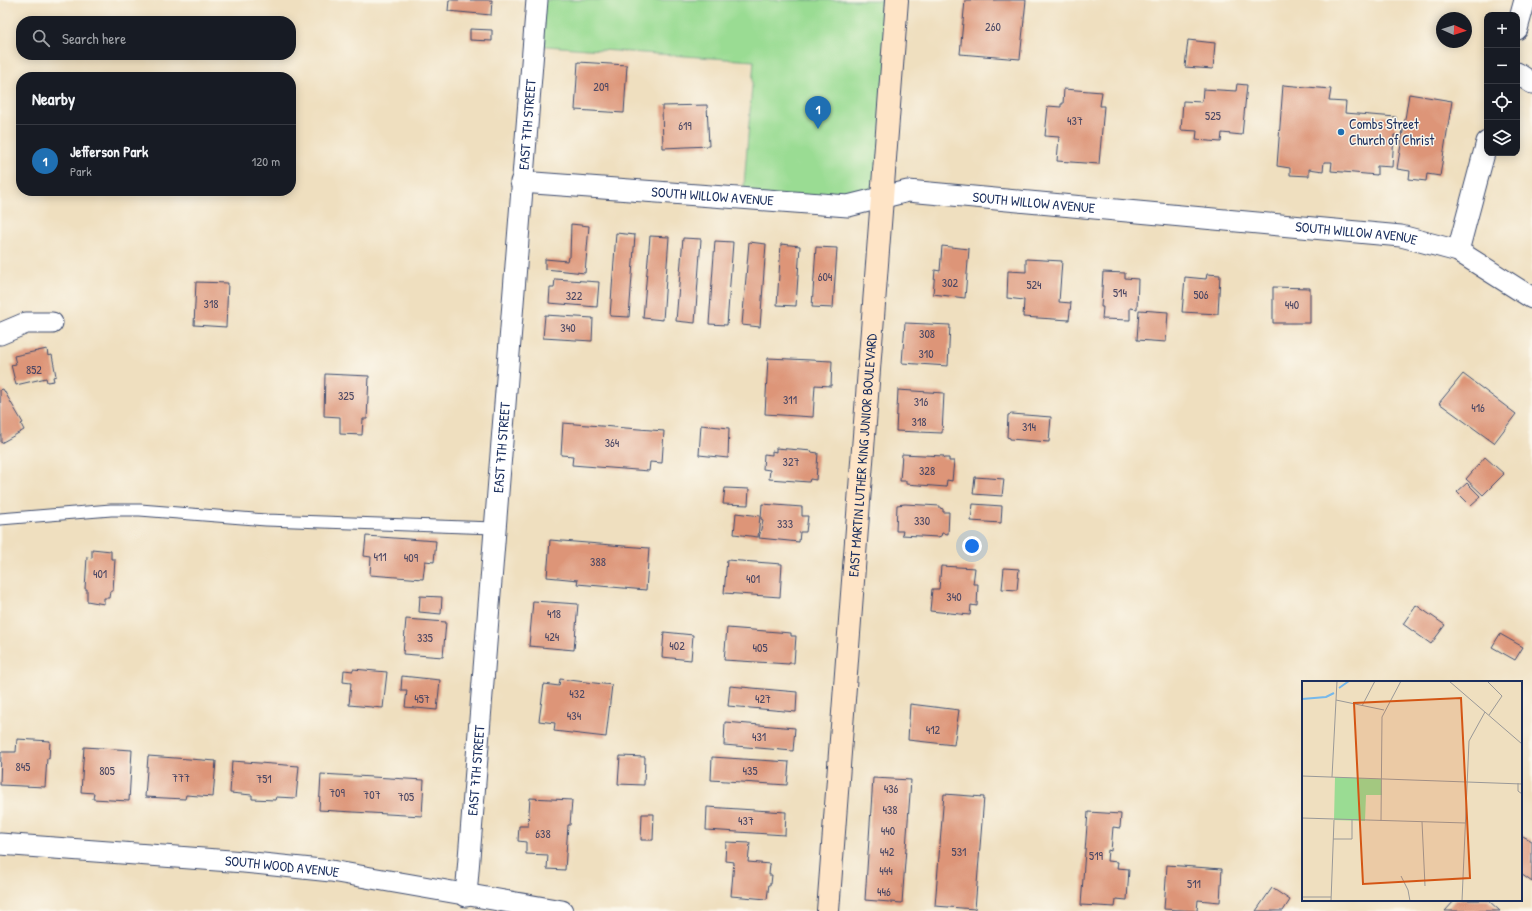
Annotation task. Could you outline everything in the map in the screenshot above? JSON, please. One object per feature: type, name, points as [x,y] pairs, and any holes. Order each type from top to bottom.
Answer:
[{"type":"main road","name":"EAST MARTIN LUTHER KING JUNIOR BOULEVARD","points":[[828,911],[897,0]]},
{"type":"street","name":"EAST 7TH STREET","points":[[466,896],[521,182],[537,0]]},
{"type":"street","points":[[1520,18],[1525,0]]},
{"type":"street","points":[[1520,76],[1532,83]]},
{"type":"street","points":[[1458,251],[1484,153]]},
{"type":"street","name":"SOUTH WILLOW AVENUE","points":[[521,182],[848,206],[908,191],[1401,236],[1458,251],[1532,298]]},
{"type":"street","points":[[0,334],[26,323],[52,323]]},
{"type":"street","name":"SOUTH WOOD AVENUE","points":[[0,844],[244,862],[323,870],[466,896],[562,911]]},
{"type":"lane","points":[[0,519],[111,510],[140,510],[266,520],[494,528]]},
{"type":"green space","points":[[537,0],[897,0],[881,198],[743,198],[754,61],[533,45]]},
{"type":"building","points":[[449,0],[492,0],[491,15],[448,11]]},
{"type":"building","points":[[965,0],[1026,0],[1020,59],[960,54]]},
{"type":"building","points":[[470,29],[492,30],[492,41],[470,40]]},
{"type":"building","points":[[1188,40],[1215,43],[1213,69],[1185,67]]},
{"type":"building","points":[[578,62],[627,65],[624,113],[575,110]]},
{"type":"building","points":[[1237,84],[1247,85],[1242,135],[1222,133],[1221,142],[1196,140],[1197,131],[1181,130],[1183,101],[1202,102],[1203,89],[1236,91]]},
{"type":"building","name":"Combs Street Church of Christ","points":[[1283,85],[1331,89],[1329,101],[1346,102],[1345,113],[1396,117],[1395,128],[1402,129],[1401,136],[1394,135],[1392,167],[1377,166],[1377,175],[1331,171],[1332,162],[1324,162],[1323,171],[1309,169],[1309,176],[1290,175],[1290,168],[1277,166]]},
{"type":"building","points":[[1064,89],[1102,92],[1100,106],[1104,106],[1099,164],[1057,161],[1059,137],[1045,136],[1048,106],[1061,107],[1061,104],[1063,104]]},
{"type":"building","points":[[1409,94],[1452,101],[1440,176],[1427,174],[1426,181],[1409,179],[1410,171],[1397,169]]},
{"type":"building","points":[[707,105],[709,146],[663,148],[662,106]]},
{"type":"building","points":[[571,224],[589,226],[585,273],[545,269],[545,259],[567,261],[568,257],[570,257]]},
{"type":"building","points":[[616,233],[635,235],[629,317],[610,316]]},
{"type":"building","points":[[650,236],[669,237],[663,320],[643,318]]},
{"type":"building","points":[[683,238],[701,239],[695,323],[676,321]]},
{"type":"building","points":[[715,241],[733,242],[727,325],[709,324]]},
{"type":"building","points":[[749,242],[766,244],[760,327],[742,325]]},
{"type":"building","points":[[781,244],[800,246],[796,306],[777,305]]},
{"type":"building","points":[[942,246],[969,249],[965,298],[933,294],[935,270],[940,271]]},
{"type":"building","points":[[816,247],[837,248],[833,308],[812,307]]},
{"type":"building","points":[[1026,259],[1062,261],[1059,302],[1071,303],[1069,320],[1023,317],[1024,300],[1007,298],[1008,271],[1026,272]]},
{"type":"building","points":[[1103,272],[1125,273],[1125,278],[1138,279],[1137,309],[1130,308],[1130,320],[1102,319],[1103,307],[1101,307]]},
{"type":"building","points":[[1207,274],[1220,275],[1218,314],[1182,312],[1185,277],[1206,279]]},
{"type":"building","points":[[555,279],[599,282],[597,307],[549,303],[550,288],[554,288]]},
{"type":"building","points":[[196,282],[228,283],[226,327],[194,325]]},
{"type":"building","points":[[1273,287],[1310,288],[1310,323],[1273,323]]},
{"type":"building","points":[[1139,310],[1168,312],[1166,342],[1137,340]]},
{"type":"building","points":[[545,315],[593,318],[592,341],[543,338]]},
{"type":"building","points":[[905,323],[950,325],[948,366],[902,363]]},
{"type":"building","points":[[47,349],[48,356],[52,355],[56,376],[53,377],[54,381],[47,382],[46,378],[16,385],[11,365],[16,364],[14,356]]},
{"type":"building","points":[[768,358],[832,361],[831,386],[815,385],[813,417],[765,414]]},
{"type":"building","points":[[325,374],[369,376],[367,419],[363,419],[362,435],[340,434],[340,417],[324,416]]},
{"type":"building","points":[[1463,374],[1516,414],[1494,443],[1439,403]]},
{"type":"building","points":[[3,389],[23,423],[21,424],[24,430],[1,443],[0,390]]},
{"type":"building","points":[[898,390],[944,393],[942,433],[896,431]]},
{"type":"building","points":[[1008,415],[1051,417],[1049,442],[1010,439],[1007,437]]},
{"type":"building","points":[[563,423],[664,431],[662,463],[650,462],[649,471],[572,465],[573,456],[561,455]]},
{"type":"building","points":[[701,425],[729,428],[728,458],[699,455]]},
{"type":"building","points":[[776,448],[812,451],[811,452],[818,453],[816,480],[810,479],[809,482],[769,479],[770,470],[763,469],[764,454],[772,455],[772,451],[776,452]]},
{"type":"building","points":[[902,454],[944,456],[943,458],[949,458],[949,461],[954,461],[952,481],[947,480],[946,487],[906,484],[906,481],[900,481]]},
{"type":"building","points":[[1485,457],[1504,474],[1483,495],[1466,479]]},
{"type":"building","points":[[975,477],[1004,479],[1002,496],[973,494]]},
{"type":"building","points":[[1467,483],[1481,497],[1471,506],[1457,492]]},
{"type":"building","points":[[725,488],[749,489],[748,505],[723,504]]},
{"type":"building","points":[[762,504],[802,507],[802,516],[808,516],[806,532],[800,532],[799,542],[759,538],[763,520],[761,519]]},
{"type":"building","points":[[973,504],[1002,506],[1001,523],[971,521]]},
{"type":"building","points":[[897,505],[940,506],[940,508],[943,509],[943,512],[949,512],[948,534],[942,533],[941,536],[938,537],[902,535],[903,531],[896,531]]},
{"type":"building","points":[[736,513],[760,516],[758,537],[734,534]]},
{"type":"building","points":[[366,536],[436,541],[434,562],[425,561],[423,579],[370,575],[371,557],[364,556]]},
{"type":"building","points":[[550,540],[649,548],[646,590],[577,584],[578,580],[547,577]]},
{"type":"building","points":[[92,549],[111,551],[111,559],[115,559],[113,591],[110,591],[109,598],[104,598],[104,604],[87,601],[87,589],[85,589],[87,557],[92,558]]},
{"type":"building","points":[[727,560],[782,564],[780,597],[724,593]]},
{"type":"building","points":[[941,566],[975,568],[973,584],[978,584],[977,606],[971,605],[970,615],[930,611],[932,589],[939,589]]},
{"type":"building","points":[[1004,568],[1019,569],[1017,590],[1002,589]]},
{"type":"building","points":[[420,596],[442,597],[441,614],[419,612]]},
{"type":"building","points":[[533,601],[578,604],[574,650],[529,646]]},
{"type":"building","points":[[1416,605],[1445,625],[1431,644],[1403,624]]},
{"type":"building","points":[[406,619],[446,622],[443,657],[403,654]]},
{"type":"building","points":[[727,628],[791,633],[791,636],[796,636],[794,663],[789,664],[724,660]]},
{"type":"building","points":[[664,632],[693,635],[691,660],[662,657]]},
{"type":"building","points":[[1500,634],[1523,647],[1515,660],[1492,647]]},
{"type":"building","points":[[353,669],[387,672],[383,708],[349,705],[351,683],[343,682],[344,670],[353,671]]},
{"type":"building","points":[[402,676],[440,680],[437,710],[405,707],[407,690],[401,690]]},
{"type":"building","points":[[560,679],[612,685],[606,737],[554,731],[555,723],[539,721],[544,684],[559,686]]},
{"type":"building","points":[[730,686],[797,692],[796,712],[728,706]]},
{"type":"building","points":[[910,704],[959,710],[954,745],[908,740]]},
{"type":"building","points":[[725,722],[795,728],[793,751],[724,745]]},
{"type":"building","points":[[17,739],[50,741],[45,787],[0,785],[1,752],[16,752]]},
{"type":"building","points":[[84,747],[132,750],[129,801],[93,799],[94,793],[81,792]]},
{"type":"building","points":[[148,756],[216,761],[213,797],[186,795],[185,799],[145,797]]},
{"type":"building","points":[[620,756],[645,757],[644,785],[618,784]]},
{"type":"building","points":[[712,757],[789,762],[787,785],[711,780]]},
{"type":"building","points":[[232,761],[299,766],[296,798],[276,797],[275,800],[252,799],[252,795],[230,793]]},
{"type":"building","points":[[321,774],[424,780],[422,816],[319,810]]},
{"type":"building","points":[[873,778],[911,780],[902,903],[865,900]]},
{"type":"building","points":[[944,794],[984,797],[975,909],[935,906]]},
{"type":"building","points":[[530,798],[572,800],[570,825],[568,825],[565,870],[547,869],[548,855],[526,854],[526,842],[518,841],[519,826],[528,826]]},
{"type":"building","points":[[707,807],[786,812],[785,835],[706,830]]},
{"type":"building","points":[[1088,812],[1121,814],[1120,828],[1113,827],[1111,851],[1108,850],[1107,861],[1118,862],[1117,868],[1129,869],[1127,900],[1116,899],[1115,907],[1081,905]]},
{"type":"building","points":[[642,814],[654,814],[653,840],[641,840]]},
{"type":"building","points":[[1522,836],[1532,841],[1532,882],[1522,875]]},
{"type":"building","points":[[726,842],[750,843],[748,862],[770,864],[769,875],[772,875],[767,899],[731,896],[734,862],[725,861]]},
{"type":"building","points":[[1167,865],[1222,869],[1220,902],[1198,900],[1197,911],[1164,909]]},
{"type":"building","points":[[1272,888],[1290,900],[1283,911],[1256,911]]},
{"type":"building","points":[[1454,901],[1489,901],[1500,911],[1445,911]]},
{"type":"place","name":"Jefferson Park","points":[[818,129]]},
{"type":"place","name":"Combs Street Church of Christ","points":[[1341,132]]}]
